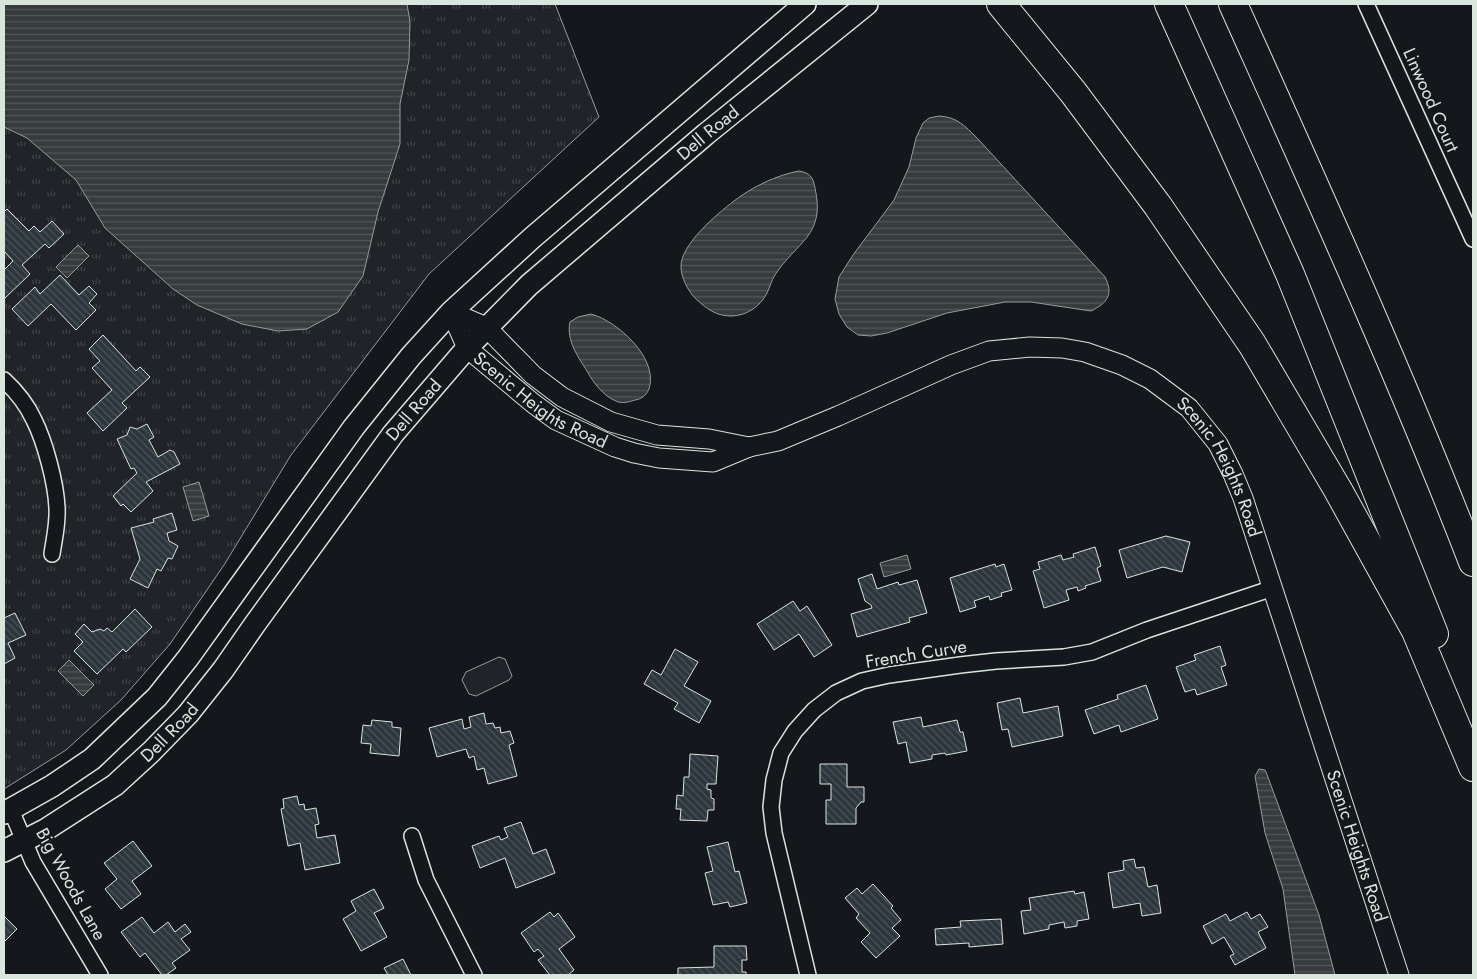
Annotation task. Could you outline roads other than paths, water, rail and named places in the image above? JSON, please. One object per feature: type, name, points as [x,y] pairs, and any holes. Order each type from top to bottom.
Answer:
[{"type":"highway","points":[[1001,4],[1073,92],[1158,206],[1252,344],[1338,490],[1416,631],[1473,768]]},
{"type":"highway","points":[[1169,4],[1290,274],[1473,730]]},
{"type":"highway","points":[[1233,4],[1360,286],[1446,491],[1473,562]]},
{"type":"highway","points":[[1250,4],[1306,129],[1360,286]]},
{"type":"main road","name":"Dell Road","points":[[7,811],[52,786],[92,759],[157,697],[188,658],[354,427],[411,356],[451,312],[532,238],[805,4]]},
{"type":"main road","name":"Dell Road","points":[[4,851],[45,830],[115,785],[188,714],[224,670],[375,457],[486,327],[529,285],[684,153],[867,4]]},
{"type":"street","name":"Linwood Court","points":[[1366,4],[1473,240]]},
{"type":"street","name":"Scenic Heights Road","points":[[451,312],[486,327],[533,375],[562,397],[611,422],[657,434],[709,438],[749,447]]},
{"type":"street","name":"Scenic Heights Road","points":[[451,312],[467,348],[556,420],[615,447],[659,458],[712,462],[749,447],[778,441],[838,416],[951,364],[990,351],[1030,347],[1062,348],[1085,352],[1122,365],[1150,378],[1189,408],[1203,424],[1218,444],[1233,474],[1273,588],[1399,975]]},
{"type":"street","points":[[4,380],[16,392],[34,419],[44,448],[54,487],[57,509],[52,554]]},
{"type":"street","name":"French Curve","points":[[808,975],[774,833],[771,807],[774,780],[781,753],[795,731],[814,710],[836,693],[862,681],[889,675],[960,665],[1064,657],[1092,652],[1148,630],[1273,588]]},
{"type":"street","name":"Big Woods Lane","points":[[7,811],[24,841],[33,862],[100,975]]},
{"type":"street","points":[[412,836],[426,880],[474,975]]}]
